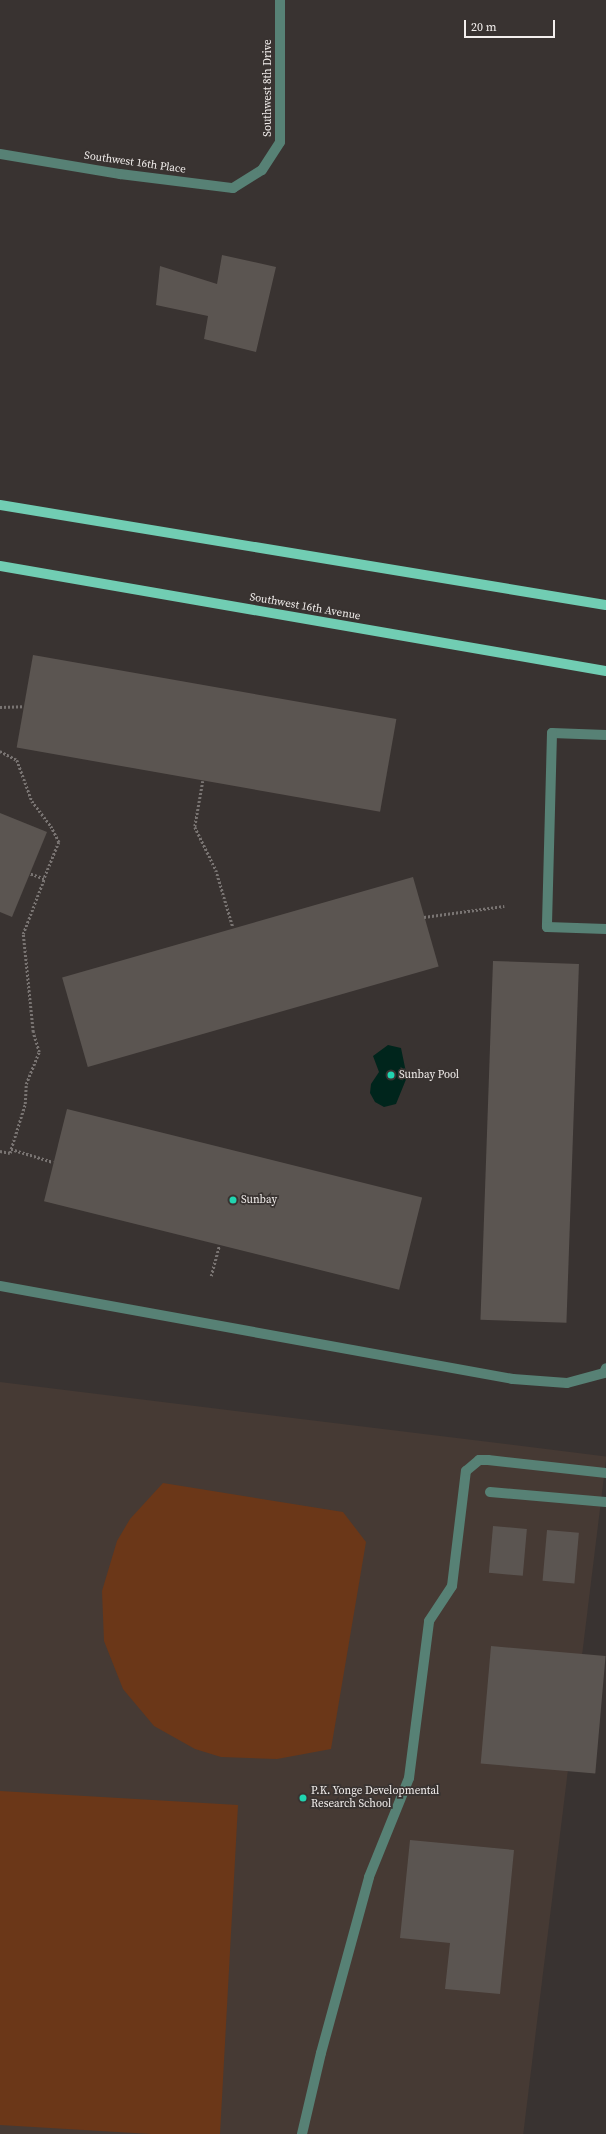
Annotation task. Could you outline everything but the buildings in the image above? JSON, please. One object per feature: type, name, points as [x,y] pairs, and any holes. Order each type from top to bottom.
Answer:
[{"type":"main road","points":[[0,505],[606,605]]},
{"type":"main road","name":"Southwest 16th Avenue","points":[[0,566],[606,671]]},
{"type":"street","name":"Southwest 8th Drive","points":[[262,170],[280,142],[280,0]]},
{"type":"street","name":"Southwest 16th Place","points":[[0,154],[120,174],[233,188],[262,170]]},
{"type":"street","points":[[606,735],[552,733],[547,927],[606,929]]},
{"type":"street","points":[[0,1286],[513,1379],[567,1383],[604,1373],[606,1368]]},
{"type":"street","points":[[302,2134],[320,2053],[369,1876],[409,1778],[429,1621],[452,1586],[466,1471],[479,1460],[488,1460],[606,1473]]},
{"type":"street","points":[[490,1492],[606,1502]]},
{"type":"path","points":[[0,706],[24,706]]},
{"type":"path","points":[[0,751],[17,760],[32,801],[51,826],[58,842],[23,934],[33,1032],[39,1052],[26,1084],[25,1104],[10,1154],[0,1151]]},
{"type":"path","points":[[203,781],[195,827],[216,870],[233,927]]},
{"type":"path","points":[[30,874],[44,879]]},
{"type":"path","points":[[424,917],[504,906]]},
{"type":"path","points":[[11,1149],[53,1162]]},
{"type":"path","points":[[211,1276],[219,1246]]},
{"type":"shaded area","name":"Sunbay Pool","points":[[388,1045],[401,1048],[407,1077],[396,1104],[384,1107],[375,1102],[370,1093],[371,1084],[379,1072],[373,1056]]},
{"type":"shaded area","name":"P.K. Yonge Developmental Research School","points":[[0,1382],[606,1456],[523,2134],[0,2134]]},
{"type":"shaded area","points":[[163,1483],[343,1512],[366,1542],[331,1749],[277,1759],[221,1757],[195,1749],[154,1726],[123,1689],[104,1641],[102,1591],[117,1541],[130,1519]]},
{"type":"shaded area","points":[[0,1791],[238,1805],[220,2134],[151,2134],[0,2125]]},
{"type":"place","name":"Sunbay Pool","points":[[391,1075]]},
{"type":"place","name":"Sunbay","points":[[233,1200]]},
{"type":"place","name":"P.K. Yonge Developmental Research School","points":[[303,1798]]}]
